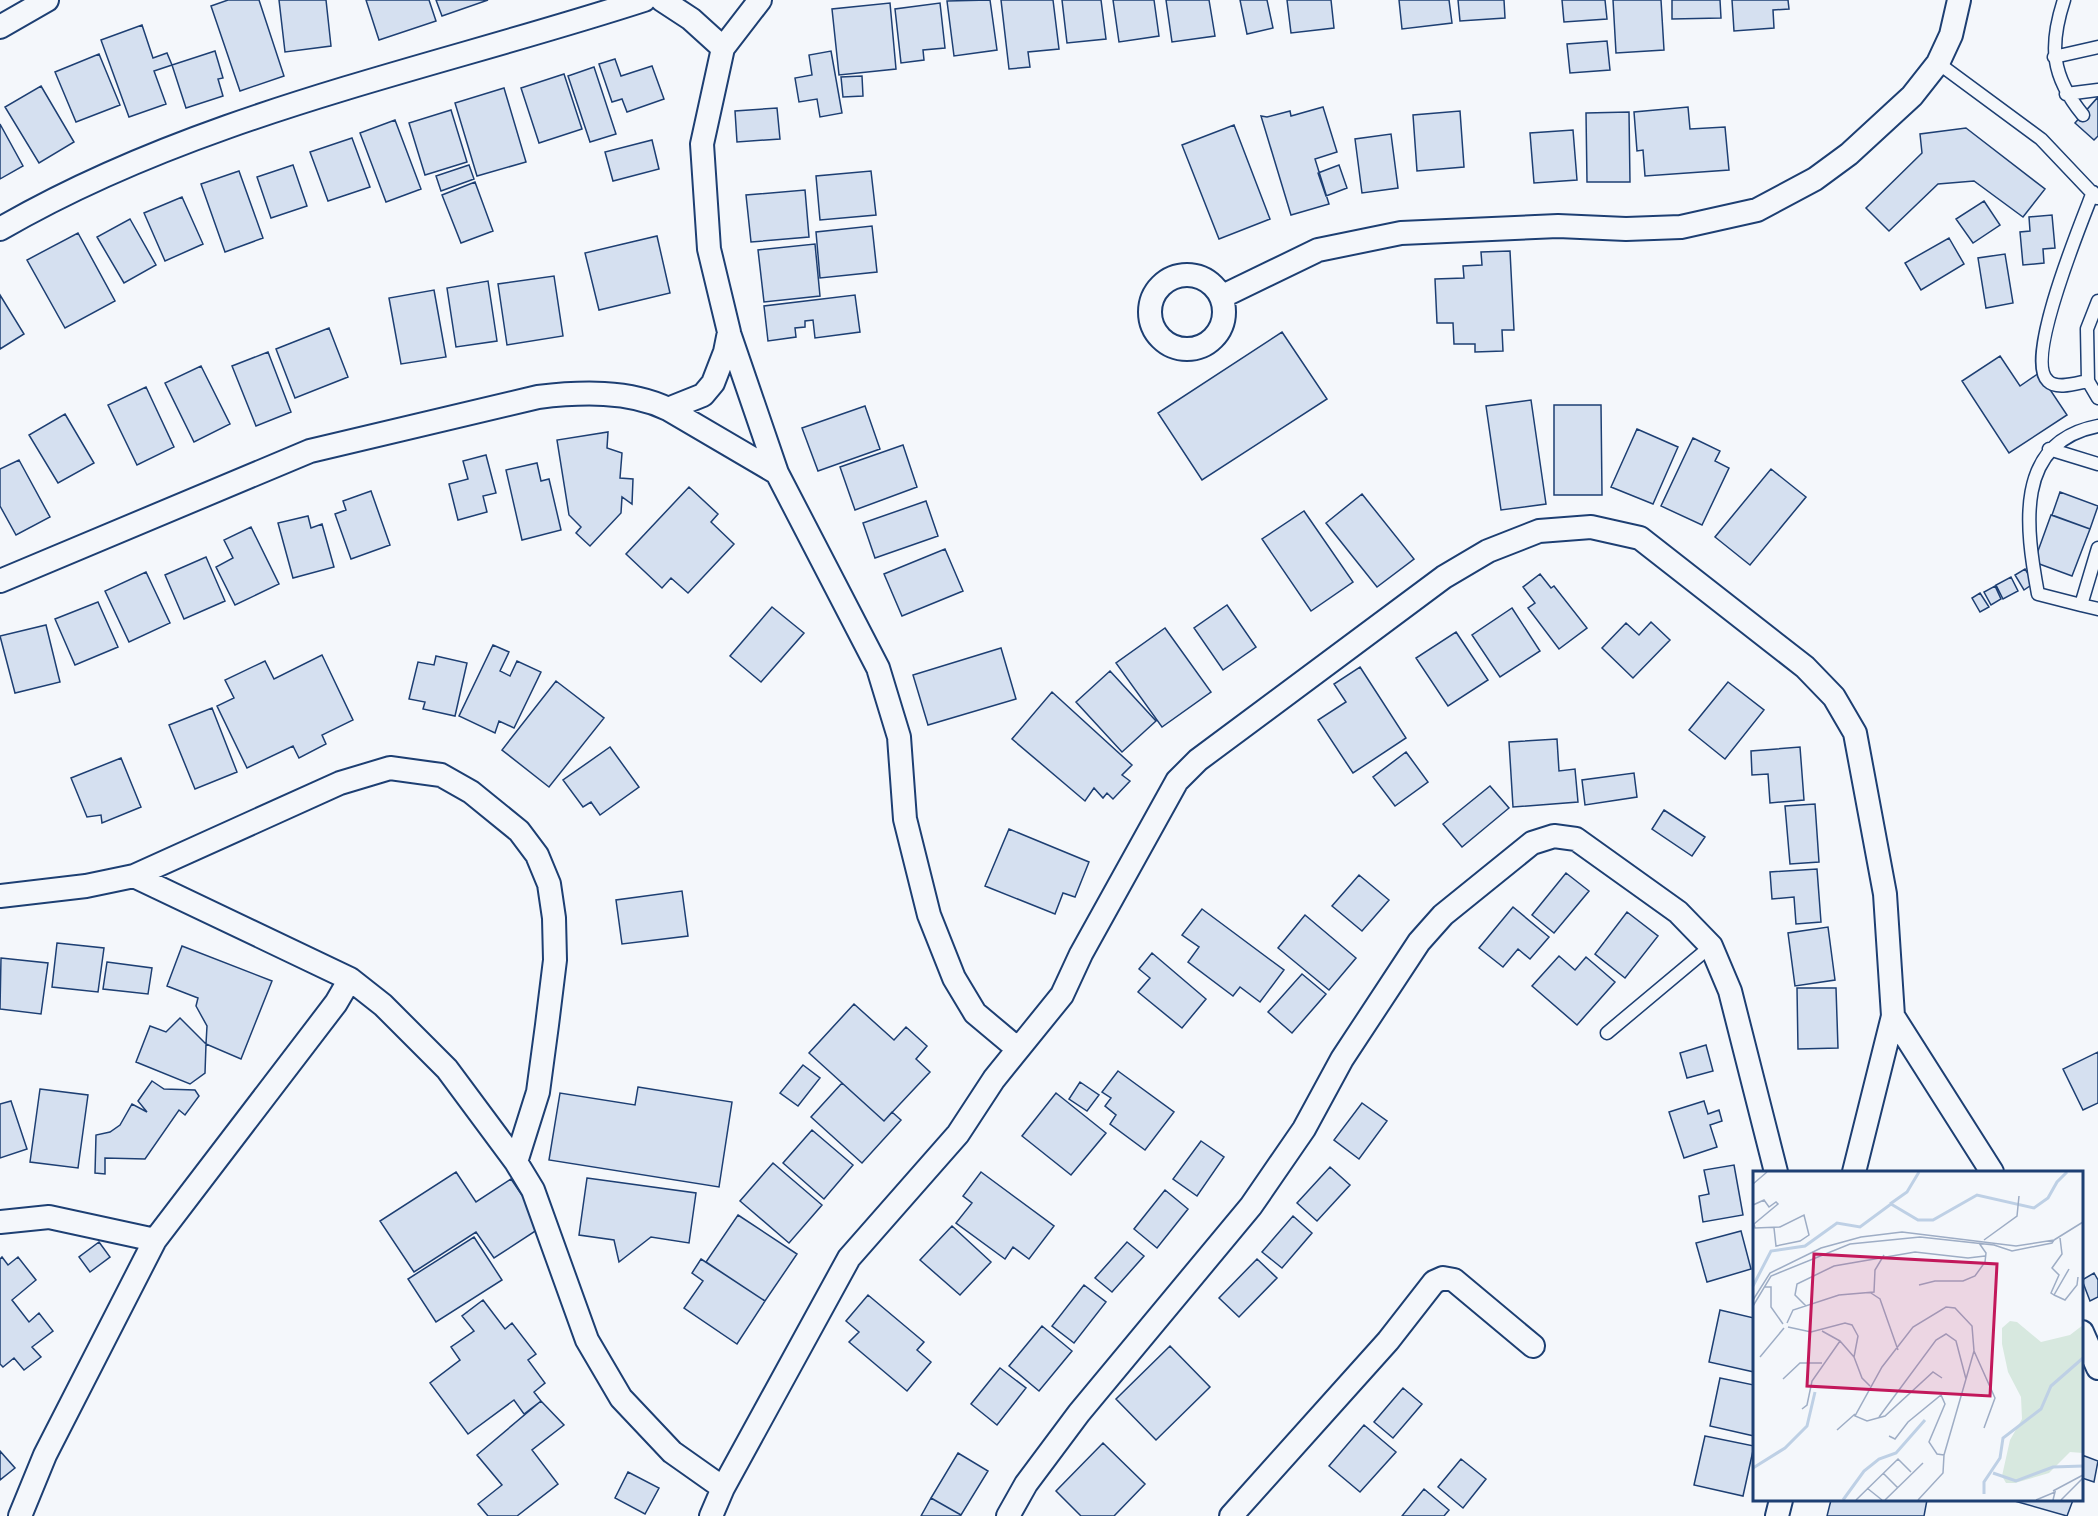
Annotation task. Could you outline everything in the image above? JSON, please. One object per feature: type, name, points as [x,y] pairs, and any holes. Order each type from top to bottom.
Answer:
[{"type":"street","points":[[0,27],[47,0]]},
{"type":"street","points":[[0,229],[55,197],[109,173],[235,124],[644,0]]},
{"type":"street","points":[[662,0],[691,19],[723,48]]},
{"type":"street","points":[[760,0],[723,48],[702,144],[709,249],[729,332],[777,473],[878,668],[899,737],[905,819],[929,915],[954,978],[975,1013],[1018,1049]]},
{"type":"street","points":[[1221,297],[1318,250],[1401,233],[1558,226],[1626,229],[1681,227],[1757,210],[1815,179],[1849,154],[1912,96],[1938,63],[1951,36],[1959,0]]},
{"type":"street","points":[[668,409],[704,395],[721,367],[729,332]]},
{"type":"street","points":[[0,581],[310,451],[356,438],[538,398],[567,394],[631,396],[652,401],[777,473]]},
{"type":"street","points":[[711,1516],[723,1488],[849,1258],[958,1134],[994,1079],[1062,995],[1081,954],[1177,781],[1198,760],[1444,577],[1488,551],[1539,531],[1591,527],[1640,538],[1805,667],[1834,697],[1855,733],[1885,894],[1893,1016],[1854,1171]]},
{"type":"street","points":[[0,896],[86,886],[134,876],[340,783],[390,768],[441,775],[478,797],[519,831],[537,855],[549,884],[554,918],[555,960],[538,1092],[516,1162]]},
{"type":"street","points":[[1008,1516],[1026,1484],[1078,1413],[1251,1206],[1304,1129],[1342,1059],[1419,942],[1443,915],[1532,843],[1554,836],[1576,839],[1678,912],[1711,946],[1730,991],[1775,1171]]},
{"type":"street","points":[[134,876],[350,980],[383,1005],[447,1069],[516,1162],[533,1190],[587,1340],[621,1398],[672,1452],[723,1488]]},
{"type":"street","points":[[20,1516],[45,1455],[155,1240],[336,1003],[350,980]]},
{"type":"street","points":[[1893,1016],[1991,1171]]},
{"type":"street","points":[[0,1222],[49,1217],[155,1240]]},
{"type":"street","points":[[1230,1516],[1388,1341],[1434,1282],[1443,1278],[1455,1280],[1533,1346]]},
{"type":"street","points":[[2083,1334],[2098,1368]]},
{"type":"street","points":[[1777,1516],[1780,1501]]},
{"type":"lane","points":[[2064,0],[2056,25],[2054,57],[2066,94],[2082,114]]},
{"type":"lane","points":[[2054,57],[2098,47]]},
{"type":"lane","points":[[1938,63],[2041,139],[2095,196],[2065,263],[2042,355],[2043,375],[2048,382],[2056,386],[2088,381]]},
{"type":"lane","points":[[2066,94],[2098,90]]},
{"type":"lane","points":[[2098,301],[2087,329],[2088,381],[2098,398]]},
{"type":"lane","points":[[2098,426],[2080,429],[2049,449],[2035,474],[2029,516],[2030,551],[2038,594],[2049,594],[2098,609]]},
{"type":"lane","points":[[2049,449],[2098,464]]},
{"type":"lane","points":[[2080,605],[2098,548]]},
{"type":"lane","points":[[1607,1033],[1711,946]]},
{"type":"building","points":[[228,0],[259,0],[284,76],[240,91],[211,6]]},
{"type":"building","points":[[279,0],[326,0],[331,46],[285,52]]},
{"type":"building","points":[[366,0],[429,0],[436,21],[379,40]]},
{"type":"building","points":[[436,0],[488,0],[442,16]]},
{"type":"building","points":[[990,0],[997,50],[954,56],[947,1]]},
{"type":"building","points":[[1001,0],[1053,0],[1059,49],[1028,52],[1030,67],[1009,69]]},
{"type":"building","points":[[1062,0],[1101,0],[1106,39],[1067,43]]},
{"type":"building","points":[[1113,0],[1154,0],[1159,36],[1119,42]]},
{"type":"building","points":[[1166,0],[1209,0],[1215,36],[1172,42]]},
{"type":"building","points":[[1240,0],[1267,0],[1273,28],[1247,34]]},
{"type":"building","points":[[1287,0],[1331,0],[1334,28],[1291,33]]},
{"type":"building","points":[[1399,0],[1449,0],[1452,23],[1402,29]]},
{"type":"building","points":[[1458,0],[1504,0],[1505,18],[1460,21]]},
{"type":"building","points":[[1562,0],[1605,0],[1607,19],[1564,22]]},
{"type":"building","points":[[1613,0],[1661,0],[1664,50],[1616,53]]},
{"type":"building","points":[[1672,0],[1720,0],[1721,18],[1672,19]]},
{"type":"building","points":[[1732,0],[1788,0],[1789,9],[1773,10],[1774,28],[1734,31]]},
{"type":"building","points":[[890,3],[896,69],[839,75],[832,9]]},
{"type":"building","points":[[940,3],[945,48],[923,50],[924,60],[901,63],[895,9]]},
{"type":"building","points":[[142,25],[153,58],[167,53],[172,65],[154,71],[166,104],[129,117],[101,40]]},
{"type":"building","points":[[1607,41],[1610,70],[1570,73],[1567,44]]},
{"type":"building","points":[[215,51],[223,78],[218,79],[223,96],[186,108],[172,65]]},
{"type":"building","points":[[831,51],[842,113],[820,117],[817,99],[799,102],[795,78],[812,75],[809,55]]},
{"type":"building","points":[[99,54],[120,105],[76,122],[55,72]]},
{"type":"building","points":[[615,59],[621,76],[652,66],[664,99],[627,112],[622,99],[612,102],[599,64]]},
{"type":"building","points":[[594,67],[616,134],[590,142],[568,76]]},
{"type":"building","points":[[564,74],[582,129],[539,143],[521,88]]},
{"type":"building","points":[[862,76],[863,96],[843,97],[841,77]]},
{"type":"building","points":[[41,86],[74,142],[39,163],[5,107]]},
{"type":"building","points":[[504,88],[526,162],[477,176],[455,103]]},
{"type":"building","points":[[2098,97],[2098,136],[2094,140],[2075,123]]},
{"type":"building","points":[[1323,107],[1337,152],[1315,159],[1329,204],[1291,215],[1261,116],[1267,117],[1290,111],[1291,116]]},
{"type":"building","points":[[1688,107],[1690,129],[1725,127],[1729,170],[1645,176],[1643,150],[1637,151],[1634,112]]},
{"type":"building","points":[[777,108],[780,139],[737,142],[735,111]]},
{"type":"building","points":[[451,110],[467,162],[425,175],[409,123]]},
{"type":"building","points":[[1460,111],[1464,167],[1417,171],[1413,115]]},
{"type":"building","points":[[1629,112],[1630,182],[1587,182],[1586,113]]},
{"type":"building","points":[[395,120],[421,189],[386,202],[360,133]]},
{"type":"building","points":[[0,124],[23,166],[0,179]]},
{"type":"building","points":[[1234,125],[1270,219],[1219,239],[1182,145]]},
{"type":"building","points":[[1966,128],[2045,189],[2023,217],[1974,181],[1938,184],[1889,231],[1866,208],[1922,153],[1920,134]]},
{"type":"building","points":[[1573,130],[1577,180],[1534,183],[1530,133]]},
{"type":"building","points":[[1391,134],[1398,188],[1362,193],[1355,139]]},
{"type":"building","points":[[352,138],[370,187],[328,201],[310,152]]},
{"type":"building","points":[[652,140],[659,169],[613,181],[605,152]]},
{"type":"building","points":[[293,165],[307,206],[271,218],[257,177]]},
{"type":"building","points":[[469,165],[474,179],[441,191],[436,176]]},
{"type":"building","points":[[1339,165],[1347,188],[1326,196],[1318,173]]},
{"type":"building","points":[[239,171],[263,238],[225,252],[201,184]]},
{"type":"building","points":[[871,171],[876,215],[820,220],[816,176]]},
{"type":"building","points":[[475,182],[493,231],[461,243],[442,195]]},
{"type":"building","points":[[805,190],[809,237],[751,242],[746,195]]},
{"type":"building","points":[[182,197],[203,244],[165,261],[144,213]]},
{"type":"building","points":[[1984,201],[2000,225],[1973,243],[1956,219]]},
{"type":"building","points":[[2052,215],[2055,248],[2043,249],[2044,263],[2023,265],[2020,232],[2030,231],[2029,217]]},
{"type":"building","points":[[130,219],[156,265],[124,283],[97,237]]},
{"type":"building","points":[[872,226],[877,272],[820,278],[816,232]]},
{"type":"building","points":[[78,233],[115,301],[65,328],[27,260]]},
{"type":"building","points":[[657,236],[670,293],[599,310],[585,253]]},
{"type":"building","points":[[1949,238],[1964,264],[1921,290],[1905,263]]},
{"type":"building","points":[[815,244],[820,296],[764,302],[758,250]]},
{"type":"building","points":[[1510,251],[1514,330],[1502,330],[1503,351],[1475,352],[1475,344],[1454,344],[1453,323],[1437,323],[1435,279],[1464,278],[1463,266],[1482,265],[1481,252]]},
{"type":"building","points":[[2005,254],[2013,303],[1986,308],[1978,258]]},
{"type":"building","points":[[554,276],[563,336],[507,345],[498,284]]},
{"type":"building","points":[[488,281],[497,341],[456,347],[447,288]]},
{"type":"building","points":[[434,290],[446,357],[401,364],[389,298]]},
{"type":"building","points":[[0,295],[24,334],[0,349]]},
{"type":"building","points":[[855,295],[860,332],[815,338],[813,320],[805,321],[805,327],[795,328],[796,337],[768,341],[764,306]]},
{"type":"building","points":[[329,328],[348,377],[295,398],[276,349]]},
{"type":"building","points":[[1282,332],[1327,399],[1202,480],[1158,413]]},
{"type":"building","points":[[268,352],[291,412],[256,426],[232,366]]},
{"type":"building","points":[[2000,356],[2020,386],[2039,373],[2067,415],[2009,453],[1962,381]]},
{"type":"building","points":[[201,366],[230,424],[194,442],[165,383]]},
{"type":"building","points":[[146,387],[174,447],[137,465],[108,405]]},
{"type":"building","points":[[1531,400],[1546,504],[1501,510],[1486,406]]},
{"type":"building","points":[[1554,405],[1601,405],[1602,495],[1554,495]]},
{"type":"building","points":[[865,406],[880,449],[818,471],[802,428]]},
{"type":"building","points":[[65,414],[94,463],[58,483],[29,435]]},
{"type":"building","points":[[1637,429],[1678,447],[1653,504],[1611,487]]},
{"type":"building","points":[[608,432],[607,448],[622,453],[620,478],[633,479],[632,504],[622,497],[621,513],[590,546],[576,533],[581,527],[569,515],[557,440]]},
{"type":"building","points":[[1693,438],[1720,451],[1715,461],[1729,468],[1702,525],[1661,506]]},
{"type":"building","points":[[903,445],[917,487],[855,510],[840,467]]},
{"type":"building","points":[[486,455],[496,493],[483,496],[487,512],[458,520],[449,484],[468,479],[463,461]]},
{"type":"building","points":[[19,460],[50,517],[16,535],[0,506],[0,469]]},
{"type":"building","points":[[537,463],[541,481],[549,479],[561,530],[522,540],[506,470]]},
{"type":"building","points":[[1771,469],[1806,497],[1750,565],[1715,537]]},
{"type":"building","points":[[689,487],[718,514],[711,522],[734,544],[688,593],[671,578],[662,588],[626,554]]},
{"type":"building","points":[[371,491],[390,545],[351,559],[335,514],[346,510],[343,501]]},
{"type":"building","points":[[2060,492],[2098,506],[2090,529],[2052,515]]},
{"type":"building","points":[[1362,494],[1414,559],[1377,587],[1326,523]]},
{"type":"building","points":[[926,501],[938,536],[875,558],[863,523]]},
{"type":"building","points":[[1304,511],[1353,582],[1311,611],[1262,539]]},
{"type":"building","points":[[2051,515],[2090,529],[2072,576],[2034,562]]},
{"type":"building","points":[[308,516],[311,528],[322,524],[334,567],[293,578],[278,523]]},
{"type":"building","points":[[251,527],[279,584],[235,605],[216,567],[233,558],[224,540]]},
{"type":"building","points":[[945,549],[963,591],[902,616],[884,574]]},
{"type":"building","points":[[206,557],[225,601],[184,619],[165,575]]},
{"type":"building","points":[[2025,569],[2034,583],[2024,590],[2015,575]]},
{"type":"building","points":[[146,572],[170,623],[129,642],[105,591]]},
{"type":"building","points":[[1540,574],[1551,588],[1554,586],[1587,628],[1559,649],[1528,608],[1535,603],[1523,587]]},
{"type":"building","points":[[2011,577],[2018,591],[2003,599],[1996,585]]},
{"type":"building","points":[[1995,586],[2001,599],[1991,605],[1984,592]]},
{"type":"building","points":[[1980,593],[1989,607],[1980,612],[1972,598]]},
{"type":"building","points":[[98,602],[118,647],[75,665],[55,619]]},
{"type":"building","points":[[1227,605],[1256,647],[1223,670],[1194,628]]},
{"type":"building","points":[[772,607],[804,633],[761,682],[730,656]]},
{"type":"building","points":[[1512,608],[1540,651],[1500,677],[1472,635]]},
{"type":"building","points":[[1651,622],[1670,640],[1633,678],[1602,648],[1626,623],[1639,635]]},
{"type":"building","points":[[46,625],[60,682],[15,693],[0,636]]},
{"type":"building","points":[[1165,628],[1211,692],[1162,727],[1116,663]]},
{"type":"building","points":[[1456,632],[1488,680],[1448,706],[1416,658]]},
{"type":"building","points":[[493,645],[509,652],[500,671],[510,676],[517,661],[541,672],[514,728],[499,721],[495,733],[459,716]]},
{"type":"building","points":[[1001,648],[1016,699],[928,725],[913,675]]},
{"type":"building","points":[[322,655],[353,720],[322,735],[326,744],[299,758],[293,746],[247,768],[217,706],[234,698],[225,680],[265,661],[274,679]]},
{"type":"building","points":[[436,656],[467,663],[455,716],[423,709],[425,702],[409,699],[418,662],[434,665]]},
{"type":"building","points":[[1360,667],[1406,738],[1353,773],[1318,720],[1346,702],[1334,684]]},
{"type":"building","points":[[1110,671],[1156,721],[1122,752],[1076,702]]},
{"type":"building","points":[[556,681],[604,718],[549,787],[502,750]]},
{"type":"building","points":[[1728,682],[1764,710],[1725,759],[1689,730]]},
{"type":"building","points":[[1052,692],[1132,765],[1122,775],[1130,781],[1113,799],[1107,793],[1103,798],[1094,788],[1085,801],[1012,739]]},
{"type":"building","points":[[212,708],[237,772],[195,789],[169,725]]},
{"type":"building","points":[[1557,739],[1559,771],[1575,769],[1578,802],[1513,807],[1509,742]]},
{"type":"building","points":[[610,747],[639,787],[600,815],[591,802],[583,807],[563,780]]},
{"type":"building","points":[[1800,747],[1804,800],[1770,803],[1768,774],[1752,775],[1751,751]]},
{"type":"building","points":[[1406,752],[1428,782],[1395,806],[1373,777]]},
{"type":"building","points":[[121,758],[141,807],[102,823],[101,815],[87,817],[71,778]]},
{"type":"building","points":[[1634,773],[1637,797],[1585,805],[1582,780]]},
{"type":"building","points":[[1490,786],[1509,808],[1462,847],[1443,824]]},
{"type":"building","points":[[1815,804],[1819,862],[1790,864],[1785,806]]},
{"type":"building","points":[[1664,810],[1705,837],[1692,856],[1652,829]]},
{"type":"building","points":[[1009,829],[1089,862],[1075,897],[1063,893],[1055,914],[985,886]]},
{"type":"building","points":[[1817,869],[1821,922],[1796,924],[1794,897],[1772,899],[1770,872]]},
{"type":"building","points":[[1566,873],[1589,891],[1554,933],[1532,915]]},
{"type":"building","points":[[1359,875],[1389,900],[1362,931],[1332,906]]},
{"type":"building","points":[[682,891],[688,936],[622,944],[616,900]]},
{"type":"building","points":[[1513,907],[1549,937],[1530,959],[1518,949],[1503,967],[1479,948]]},
{"type":"building","points":[[1202,909],[1284,970],[1260,1002],[1240,987],[1233,996],[1188,962],[1199,947],[1182,935]]},
{"type":"building","points":[[1627,912],[1658,936],[1625,978],[1595,954]]},
{"type":"building","points":[[1305,915],[1356,958],[1329,990],[1278,948]]},
{"type":"building","points":[[1828,927],[1835,980],[1795,986],[1788,933]]},
{"type":"building","points":[[57,943],[104,948],[98,992],[52,987]]},
{"type":"building","points":[[182,946],[272,981],[241,1059],[206,1044],[207,1026],[196,1006],[198,998],[167,986]]},
{"type":"building","points":[[1152,953],[1206,999],[1182,1028],[1138,992],[1150,978],[1139,969]]},
{"type":"building","points":[[1559,956],[1575,970],[1586,957],[1615,982],[1577,1025],[1532,986]]},
{"type":"building","points":[[1,958],[48,963],[41,1014],[0,1009]]},
{"type":"building","points":[[107,962],[152,968],[148,994],[103,989]]},
{"type":"building","points":[[1302,974],[1326,994],[1292,1033],[1268,1012]]},
{"type":"building","points":[[1797,988],[1836,988],[1838,1048],[1798,1049]]},
{"type":"building","points":[[854,1004],[894,1040],[906,1027],[927,1046],[916,1059],[930,1072],[884,1121],[809,1053]]},
{"type":"building","points":[[180,1018],[206,1044],[205,1073],[190,1084],[136,1062],[150,1026],[166,1032]]},
{"type":"building","points":[[1706,1045],[1713,1071],[1687,1078],[1680,1053]]},
{"type":"building","points":[[2098,1052],[2098,1103],[2083,1110],[2063,1069]]},
{"type":"building","points":[[803,1065],[820,1078],[798,1106],[780,1093]]},
{"type":"building","points":[[1118,1071],[1174,1112],[1145,1150],[1110,1124],[1116,1115],[1105,1106],[1111,1098],[1102,1092]]},
{"type":"building","points":[[152,1081],[164,1089],[195,1090],[199,1096],[185,1115],[179,1110],[145,1159],[105,1158],[105,1174],[95,1173],[96,1135],[110,1132],[120,1125],[132,1104],[147,1112],[138,1101]]},
{"type":"building","points":[[1080,1082],[1099,1095],[1087,1111],[1069,1099]]},
{"type":"building","points":[[842,1083],[884,1121],[892,1112],[901,1120],[862,1163],[811,1117]]},
{"type":"building","points":[[638,1087],[732,1102],[719,1187],[549,1160],[560,1093],[635,1105]]},
{"type":"building","points":[[40,1089],[88,1095],[78,1168],[30,1162]]},
{"type":"building","points":[[1056,1093],[1106,1133],[1071,1175],[1022,1136]]},
{"type":"building","points":[[11,1101],[27,1149],[0,1158],[0,1104]]},
{"type":"building","points":[[1704,1101],[1708,1114],[1719,1110],[1722,1121],[1710,1125],[1717,1147],[1684,1158],[1669,1112]]},
{"type":"building","points":[[1362,1103],[1387,1121],[1359,1159],[1334,1140]]},
{"type":"building","points":[[812,1130],[853,1165],[824,1199],[783,1163]]},
{"type":"building","points":[[1201,1141],[1224,1157],[1197,1196],[1173,1179]]},
{"type":"building","points":[[773,1163],[822,1205],[789,1243],[740,1201]]},
{"type":"building","points":[[1734,1165],[1743,1215],[1703,1222],[1699,1196],[1709,1194],[1704,1170]]},
{"type":"building","points":[[1330,1167],[1350,1185],[1317,1221],[1297,1203]]},
{"type":"building","points":[[456,1172],[476,1202],[511,1179],[543,1226],[494,1258],[476,1232],[414,1272],[380,1221]]},
{"type":"building","points":[[981,1172],[1054,1226],[1029,1259],[1013,1247],[1005,1259],[956,1223],[972,1203],[963,1196]]},
{"type":"building","points":[[587,1178],[696,1193],[689,1243],[651,1237],[619,1262],[614,1240],[579,1235]]},
{"type":"building","points":[[1165,1190],[1188,1209],[1157,1248],[1134,1229]]},
{"type":"building","points":[[738,1215],[797,1254],[765,1301],[706,1262]]},
{"type":"building","points":[[1293,1216],[1312,1233],[1282,1268],[1262,1252]]},
{"type":"building","points":[[952,1226],[991,1262],[960,1295],[920,1260]]},
{"type":"building","points":[[1741,1231],[1751,1269],[1707,1282],[1696,1243]]},
{"type":"building","points":[[474,1237],[502,1280],[436,1322],[408,1279]]},
{"type":"building","points":[[99,1242],[110,1257],[90,1272],[79,1257]]},
{"type":"building","points":[[1127,1242],[1144,1256],[1112,1292],[1095,1278]]},
{"type":"building","points":[[2,1257],[8,1265],[18,1257],[36,1280],[12,1300],[29,1322],[39,1313],[53,1331],[32,1347],[41,1357],[24,1370],[14,1358],[3,1367],[0,1364],[0,1259]]},
{"type":"building","points":[[701,1259],[765,1301],[737,1344],[684,1308],[703,1281],[692,1273]]},
{"type":"building","points":[[1257,1259],[1277,1278],[1239,1317],[1219,1298]]},
{"type":"building","points":[[2094,1273],[2098,1280],[2098,1297],[2090,1301],[2083,1279]]},
{"type":"building","points":[[1084,1285],[1106,1302],[1074,1343],[1052,1326]]},
{"type":"building","points":[[868,1295],[924,1342],[917,1350],[931,1362],[907,1391],[849,1342],[859,1332],[846,1321]]},
{"type":"building","points":[[483,1300],[505,1329],[512,1323],[536,1354],[528,1360],[545,1383],[534,1392],[541,1401],[524,1414],[514,1400],[468,1434],[430,1383],[460,1360],[451,1347],[474,1331],[462,1316]]},
{"type":"building","points":[[1720,1310],[1753,1318],[1753,1372],[1709,1362]]},
{"type":"building","points":[[1042,1326],[1072,1351],[1039,1391],[1009,1366]]},
{"type":"building","points":[[1170,1346],[1210,1387],[1156,1440],[1116,1399]]},
{"type":"building","points":[[1000,1368],[1026,1388],[997,1425],[971,1404]]},
{"type":"building","points":[[1720,1378],[1753,1385],[1753,1436],[1710,1426]]},
{"type":"building","points":[[1403,1388],[1422,1404],[1393,1438],[1374,1422]]},
{"type":"building","points":[[541,1401],[564,1425],[532,1450],[558,1484],[517,1516],[488,1516],[478,1504],[502,1485],[477,1455]]},
{"type":"building","points":[[1364,1425],[1396,1452],[1360,1492],[1329,1466]]},
{"type":"building","points":[[1705,1436],[1753,1446],[1743,1496],[1694,1485]]},
{"type":"building","points":[[1103,1443],[1145,1484],[1114,1516],[1081,1516],[1056,1491]]},
{"type":"building","points":[[0,1451],[15,1468],[0,1480]]},
{"type":"building","points":[[958,1453],[988,1471],[961,1515],[931,1498]]},
{"type":"building","points":[[2083,1455],[2098,1461],[2094,1482],[2083,1478]]},
{"type":"building","points":[[1461,1459],[1486,1479],[1463,1508],[1438,1487]]},
{"type":"building","points":[[628,1472],[659,1488],[645,1514],[615,1498]]},
{"type":"building","points":[[1424,1489],[1449,1510],[1444,1516],[1402,1516]]},
{"type":"building","points":[[931,1498],[961,1515],[921,1516]]},
{"type":"building","points":[[1831,1501],[1927,1501],[1924,1516],[1827,1516]]},
{"type":"building","points":[[2014,1501],[2073,1501],[2067,1516]]}]
